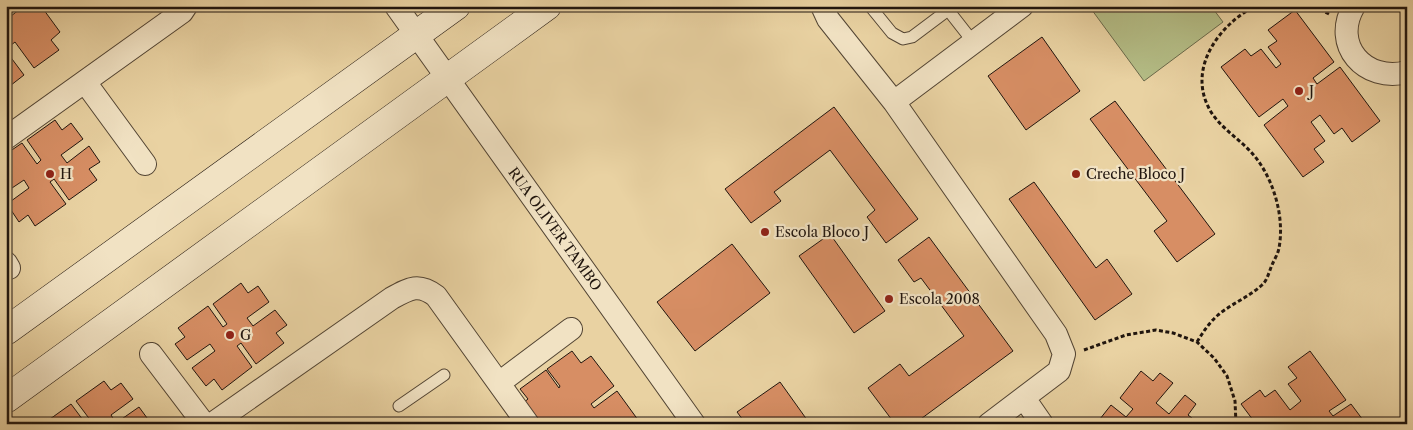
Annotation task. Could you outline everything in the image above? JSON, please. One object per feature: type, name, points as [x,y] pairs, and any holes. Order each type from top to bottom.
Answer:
[{"type":"street","points":[[6,138],[182,12],[186,6]]},
{"type":"street","name":"RUA OLIVER TAMBO","points":[[396,6],[694,424]]},
{"type":"street","points":[[6,331],[456,6]]},
{"type":"street","points":[[6,399],[547,6]]},
{"type":"street","points":[[822,6],[828,19],[894,102],[1056,334],[1064,354],[1059,371],[989,424]]},
{"type":"street","points":[[894,102],[1022,6]]},
{"type":"street","points":[[1354,6],[1347,24],[1346,36],[1349,47],[1355,57],[1363,66],[1379,73],[1396,75],[1407,72]]},
{"type":"street","points":[[85,82],[145,164]]},
{"type":"street","points":[[212,424],[392,298],[405,290],[418,287],[428,290],[436,296],[528,424]]},
{"type":"street","points":[[499,383],[571,329]]},
{"type":"street","points":[[151,354],[204,424]]},
{"type":"street","points":[[1024,398],[1042,424]]},
{"type":"lane","points":[[870,6],[892,33],[903,39],[912,37],[946,8],[974,43]]},
{"type":"lane","points":[[399,406],[444,374]]},
{"type":"path","points":[[1197,342],[1209,323],[1263,284],[1279,250],[1281,228],[1275,195],[1253,154],[1224,128],[1213,114],[1204,97],[1201,73],[1208,51],[1222,32],[1243,13],[1259,6]]},
{"type":"path","points":[[1064,354],[1089,349],[1126,334],[1156,330],[1173,333],[1197,342],[1214,358],[1227,376],[1235,401],[1236,424]]},
{"type":"green space","points":[[1089,6],[1211,6],[1223,22],[1144,81]]},
{"type":"building","points":[[24,6],[41,6],[60,32],[51,40],[59,50],[34,68],[15,42],[6,49],[6,9],[11,16]]},
{"type":"building","name":"J","points":[[1295,10],[1334,62],[1313,78],[1317,84],[1340,67],[1380,121],[1352,142],[1342,128],[1334,134],[1320,115],[1311,122],[1325,141],[1314,149],[1324,162],[1303,177],[1264,125],[1288,106],[1283,99],[1259,117],[1221,67],[1245,49],[1251,56],[1261,49],[1276,68],[1281,64],[1268,47],[1277,41],[1268,30]]},
{"type":"building","points":[[1042,37],[1080,91],[1026,130],[988,76]]},
{"type":"building","points":[[6,51],[24,75],[6,89]]},
{"type":"building","points":[[1115,101],[1215,234],[1177,262],[1154,231],[1167,221],[1090,119]]},
{"type":"building","points":[[834,107],[918,219],[886,243],[867,217],[875,210],[830,150],[774,192],[781,201],[751,223],[725,189]]},
{"type":"building","name":"H","points":[[55,120],[62,130],[71,123],[83,139],[61,155],[67,163],[89,146],[100,162],[89,169],[97,180],[69,200],[54,179],[50,182],[66,204],[35,226],[28,215],[19,222],[7,204],[29,188],[24,180],[6,192],[6,154],[22,143],[37,164],[41,160],[27,140]]},
{"type":"building","points":[[1034,182],[1096,268],[1107,259],[1132,294],[1095,320],[1009,199]]},
{"type":"building","points":[[830,234],[885,311],[854,333],[799,256]]},
{"type":"building","points":[[929,237],[1013,351],[914,424],[895,424],[868,388],[900,364],[909,376],[964,336],[921,278],[914,282],[898,260]]},
{"type":"building","points":[[732,244],[770,293],[695,351],[657,302]]},
{"type":"building","name":"G","points":[[241,283],[248,293],[258,286],[269,302],[247,318],[253,326],[275,310],[287,325],[276,333],[284,343],[256,364],[241,343],[237,346],[252,367],[222,390],[214,379],[206,386],[192,368],[215,351],[210,344],[187,360],[175,344],[185,337],[178,328],[208,306],[223,327],[227,324],[213,304]]},
{"type":"building","points":[[572,351],[581,363],[591,356],[614,386],[591,404],[594,408],[617,391],[641,424],[530,424],[518,407],[528,399],[520,389],[546,370],[559,388],[560,386],[547,369]]},
{"type":"building","points":[[1310,351],[1346,400],[1329,411],[1333,416],[1351,404],[1366,424],[1256,424],[1241,404],[1260,390],[1265,397],[1275,390],[1290,410],[1301,401],[1288,384],[1297,378],[1288,367]]},
{"type":"building","points":[[1141,371],[1153,381],[1160,373],[1173,383],[1156,403],[1169,414],[1185,395],[1196,404],[1188,415],[1197,422],[1196,424],[1096,424],[1111,405],[1126,417],[1133,409],[1120,398]]},
{"type":"building","points":[[104,381],[111,390],[121,383],[133,399],[111,415],[116,423],[139,407],[150,422],[148,424],[87,424],[91,421],[76,401]]},
{"type":"building","points":[[780,382],[810,424],[746,424],[737,412]]},
{"type":"building","points":[[71,404],[86,424],[43,424]]},
{"type":"place","name":"J","points":[[1299,91]]},
{"type":"place","name":"H","points":[[50,174]]},
{"type":"place","name":"Creche Bloco J","points":[[1076,174]]},
{"type":"place","name":"Escola Bloco J","points":[[765,232]]},
{"type":"place","name":"Escola 2008","points":[[889,299]]},
{"type":"place","name":"G","points":[[230,335]]}]
